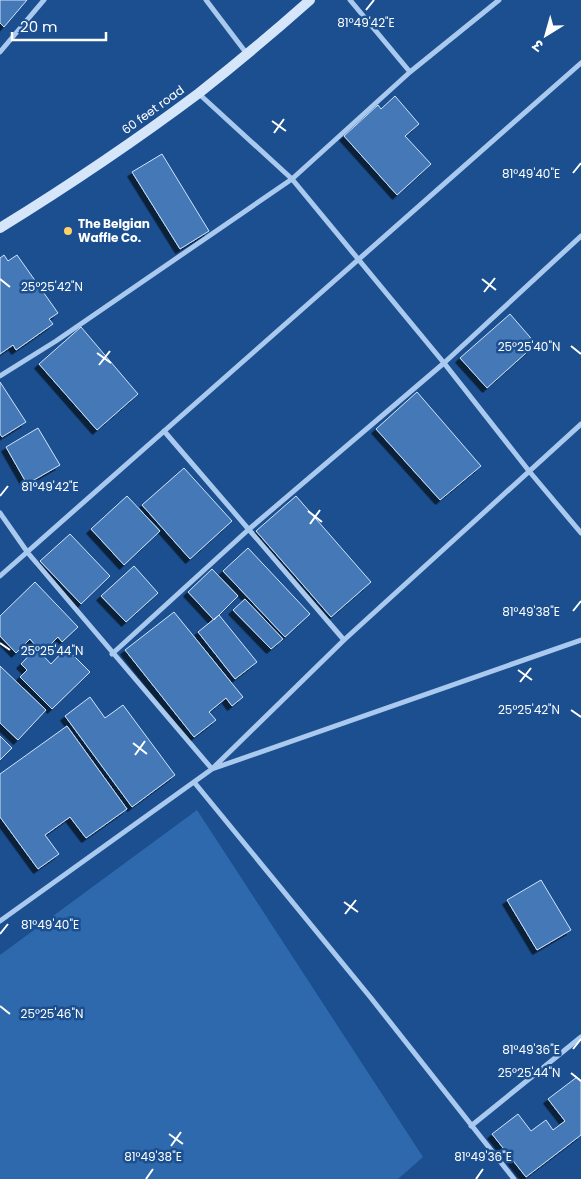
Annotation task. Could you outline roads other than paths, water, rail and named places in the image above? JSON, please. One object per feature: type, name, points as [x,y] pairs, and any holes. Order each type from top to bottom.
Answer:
[{"type":"street","points":[[0,52],[44,0]]},
{"type":"street","points":[[206,0],[247,54]]},
{"type":"street","name":"60 feet road","points":[[2,224],[136,138],[198,93],[310,0]]},
{"type":"street","points":[[350,0],[410,72]]},
{"type":"street","points":[[0,376],[56,341],[292,179],[410,72],[499,0]]},
{"type":"street","points":[[0,576],[581,63]]},
{"type":"street","points":[[198,93],[292,179],[581,533]]},
{"type":"street","points":[[112,654],[248,530],[444,363],[581,236]]},
{"type":"street","points":[[0,921],[212,769],[344,640],[581,424]]},
{"type":"street","points":[[164,430],[344,640]]},
{"type":"street","points":[[0,513],[28,553],[112,654],[212,769]]},
{"type":"street","points":[[212,769],[581,640]]},
{"type":"street","points":[[194,782],[371,998],[514,1179]]},
{"type":"street","points":[[471,1126],[581,1037]]},
{"type":"place","name":"The Belgian Waffle Co.","points":[[68,231]]}]
